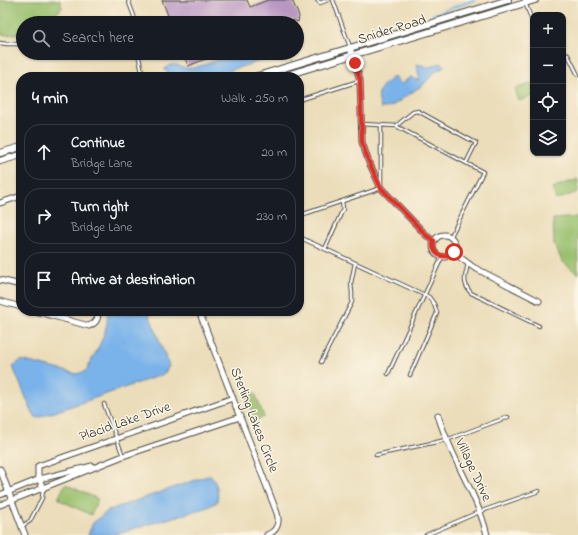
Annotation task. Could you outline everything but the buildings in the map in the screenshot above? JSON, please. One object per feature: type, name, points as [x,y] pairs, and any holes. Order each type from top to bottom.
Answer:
[{"type":"street","name":"Snider Road","points":[[271,72],[508,0]]},
{"type":"street","name":"Snider Road","points":[[296,72],[525,1],[535,0]]},
{"type":"street","points":[[350,48],[360,80],[362,142],[368,160],[381,188],[427,236],[434,241]]},
{"type":"street","points":[[0,153],[16,148]]},
{"type":"street","points":[[0,161],[16,156]]},
{"type":"street","points":[[0,203],[16,198]]},
{"type":"street","points":[[441,234],[450,236],[455,242],[456,246],[454,252],[449,256],[442,257],[434,251],[434,241],[441,234]]},
{"type":"street","points":[[454,252],[468,263],[539,301]]},
{"type":"street","points":[[0,280],[16,284]]},
{"type":"street","points":[[0,301],[16,306]]},
{"type":"street","points":[[53,316],[89,326],[98,320],[98,316]]},
{"type":"street","name":"Sterling Lakes Circle","points":[[201,316],[278,518],[277,527],[274,531],[267,535]]},
{"type":"street","name":"Placid Lake Drive","points":[[40,479],[37,470],[38,466],[233,398]]},
{"type":"street","name":"Village Drive","points":[[438,415],[446,440],[479,512],[487,535]]},
{"type":"street","points":[[0,505],[112,460],[240,417]]},
{"type":"street","points":[[0,495],[40,479],[112,460]]},
{"type":"street","points":[[0,469],[25,535]]},
{"type":"street","points":[[40,479],[43,489]]},
{"type":"lane","points":[[128,0],[134,16]]},
{"type":"lane","points":[[317,0],[320,3],[328,0]]},
{"type":"lane","points":[[333,0],[350,48]]},
{"type":"lane","points":[[525,1],[530,15]]},
{"type":"lane","points":[[0,43],[16,44]]},
{"type":"lane","points":[[566,54],[578,75]]},
{"type":"lane","points":[[139,60],[142,72]]},
{"type":"lane","points":[[304,98],[360,80]]},
{"type":"lane","points":[[396,126],[413,112],[418,111],[476,143],[466,164]]},
{"type":"lane","points":[[361,124],[396,126],[483,172],[450,236]]},
{"type":"lane","points":[[304,214],[381,188],[381,125]]},
{"type":"lane","points":[[325,249],[343,209],[342,201]]},
{"type":"lane","points":[[304,239],[429,297],[438,314],[410,375]]},
{"type":"lane","points":[[388,374],[442,257]]},
{"type":"lane","points":[[321,362],[352,302],[351,283],[355,263]]},
{"type":"lane","points":[[468,263],[464,278],[466,287],[471,293],[539,326]]},
{"type":"lane","points":[[104,404],[123,456]]},
{"type":"lane","points":[[376,454],[446,440],[508,417]]},
{"type":"lane","points":[[22,526],[30,521],[42,498],[43,489]]},
{"type":"lane","points":[[426,535],[479,512],[539,491]]},
{"type":"green space","points":[[0,0],[60,0],[62,8],[53,16],[16,16],[16,34],[0,34]]},
{"type":"green space","points":[[530,84],[530,97],[519,101],[515,89]]},
{"type":"green space","points":[[578,179],[578,192],[556,200],[552,188]]},
{"type":"green space","points":[[578,217],[578,274],[562,261],[554,244],[553,219]]},
{"type":"green space","points":[[255,393],[264,417],[255,420],[246,396]]},
{"type":"green space","points":[[65,484],[98,499],[91,515],[58,499]]},
{"type":"water","points":[[219,60],[263,60],[225,72],[167,72],[164,70],[169,65],[193,68]]},
{"type":"water","points":[[441,63],[444,65],[443,68],[436,71],[424,84],[392,106],[381,108],[379,102],[380,90],[389,80],[394,77],[401,84],[411,77],[416,80],[419,79],[417,64],[429,67]]},
{"type":"water","points":[[107,316],[150,316],[169,366],[164,374],[37,418],[32,412],[13,367],[21,360],[77,374],[86,371],[104,334]]},
{"type":"water","points":[[210,475],[216,484],[218,498],[217,502],[206,508],[111,535],[88,535],[93,523],[109,510]]},
{"type":"waterway","points":[[432,15],[474,0]]},
{"type":"route","points":[[355,63],[360,80],[362,142],[368,160],[381,188],[427,236],[434,241],[433,247],[436,253],[442,257],[446,257],[454,252]]}]
